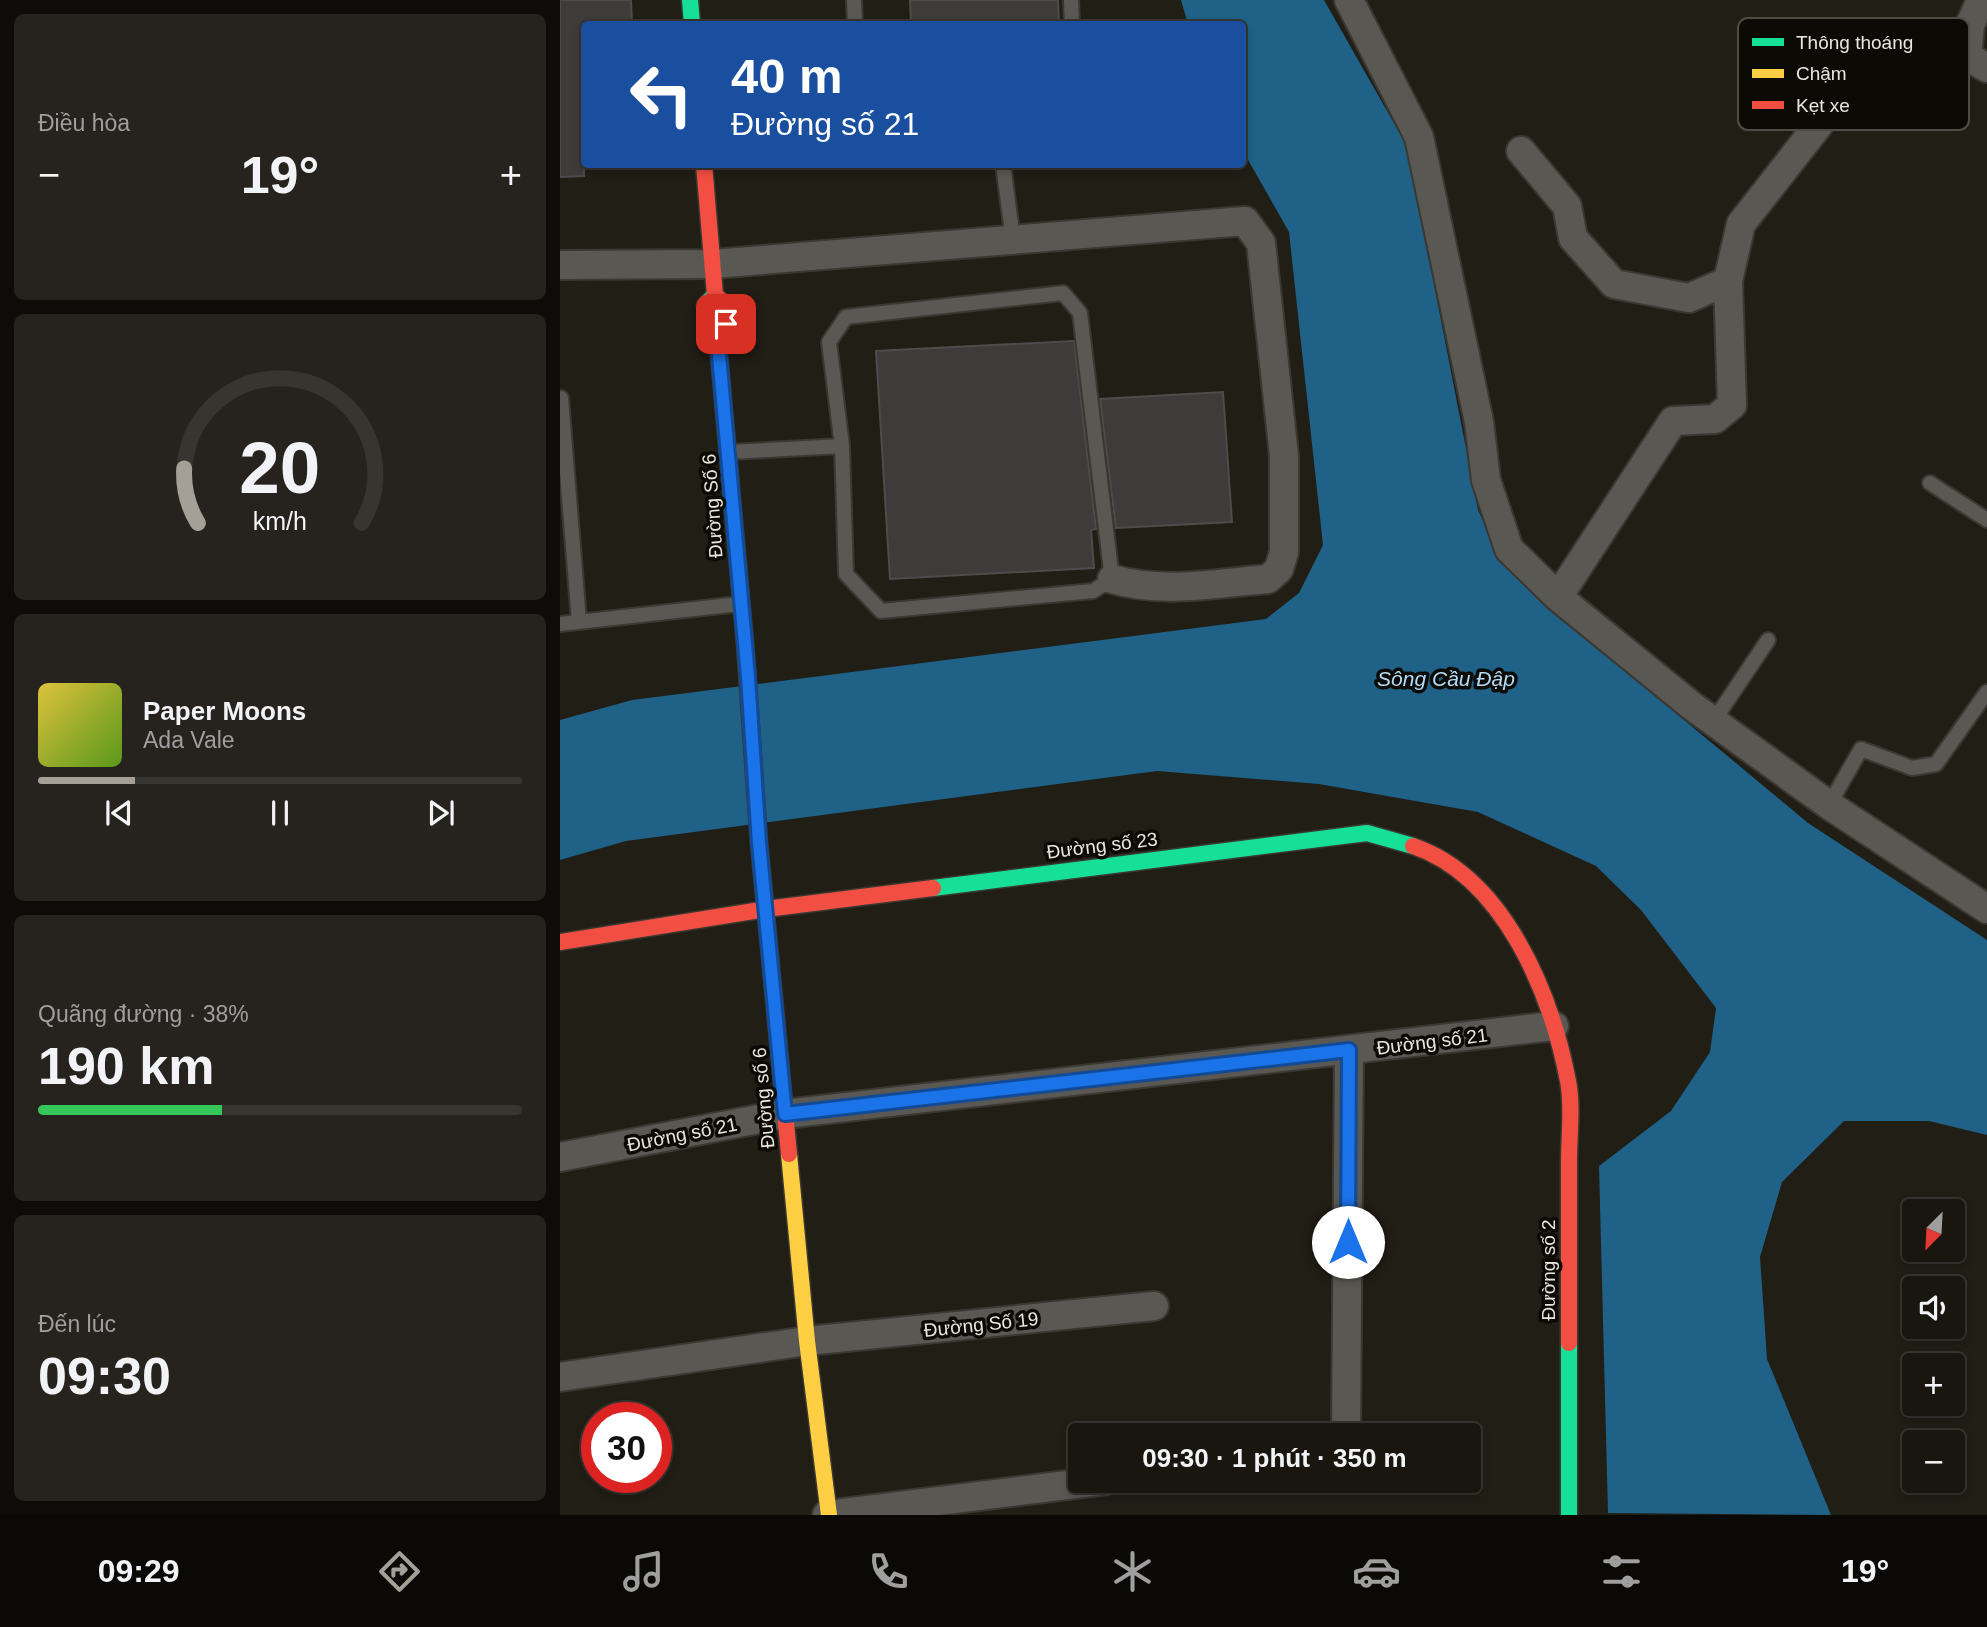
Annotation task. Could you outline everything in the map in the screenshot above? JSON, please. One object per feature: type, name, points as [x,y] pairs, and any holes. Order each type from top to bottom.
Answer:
[{"type":"street","points":[[690,0],[692,21]]},
{"type":"street","points":[[1349,0],[1419,137],[1479,422],[1486,480],[1509,549],[1558,597],[1713,722],[1829,805],[1987,909]]},
{"type":"street","points":[[1969,35],[1970,25],[1981,0]]},
{"type":"street","points":[[1969,57],[1987,68]]},
{"type":"street","points":[[1558,597],[1672,421],[1714,419],[1732,405],[1728,281],[1741,224],[1815,130]]},
{"type":"street","points":[[1521,151],[1567,206],[1573,239],[1614,284],[1689,298],[1728,281]]},
{"type":"street","name":"Đường Số 6","points":[[704,168],[715,295],[705,305],[707,326],[717,333],[748,677]]},
{"type":"street","points":[[560,265],[713,264],[1245,221],[1261,243],[1284,456],[1284,552],[1279,569],[1268,579],[1158,587],[1133,585],[1112,579]]},
{"type":"street","name":"Đường số 6","points":[[748,677],[759,843],[785,1114],[807,1341],[829,1515]]},
{"type":"street","name":"Đường số 23","points":[[560,942],[766,909],[1367,833],[1416,846],[1450,864],[1461,870],[1489,898],[1498,908],[1531,969],[1554,1026]]},
{"type":"street","name":"Đường số 21","points":[[560,1157],[785,1114],[1554,1026]]},
{"type":"street","name":"Đường số 2","points":[[1554,1026],[1569,1083],[1569,1515]]},
{"type":"street","points":[[1346,1423],[1349,1050]]},
{"type":"street","name":"Đường Số 19","points":[[560,1377],[807,1341],[1154,1306]]},
{"type":"street","points":[[829,1515],[1068,1485]]},
{"type":"lane","points":[[854,0],[855,21]]},
{"type":"lane","points":[[1071,0],[1072,21]]},
{"type":"lane","points":[[1004,168],[1013,240]]},
{"type":"lane","points":[[1063,293],[1080,313],[1112,579],[1093,591],[881,611],[846,574],[842,446],[829,342],[846,317],[1063,293]]},
{"type":"lane","points":[[561,398],[579,621]]},
{"type":"lane","points":[[729,452],[842,446]]},
{"type":"lane","points":[[1930,483],[1987,520]]},
{"type":"lane","points":[[560,624],[740,604]]},
{"type":"lane","points":[[1713,722],[1768,640]]},
{"type":"lane","points":[[1829,805],[1861,749],[1912,768],[1936,764],[1987,692]]},
{"type":"water","name":"Sông Cầu Đập","points":[[1181,0],[1324,0],[1407,146],[1478,510],[1498,553],[1565,621],[1808,823],[1987,940],[1987,1135],[1929,1121],[1844,1121],[1782,1182],[1760,1257],[1767,1359],[1831,1515],[1608,1513],[1599,1166],[1671,1111],[1710,1052],[1716,1008],[1641,910],[1596,866],[1478,812],[1319,784],[1157,771],[626,841],[560,860],[560,720],[632,700],[1266,619],[1299,593],[1323,545],[1289,232],[1246,156],[1246,21],[1187,21]]},
{"type":"building","points":[[560,0],[631,0],[632,21],[581,21],[581,168],[584,168],[584,176],[560,177]]},
{"type":"building","points":[[910,0],[1058,0],[1059,21],[911,21]]},
{"type":"building","points":[[1074,341],[1096,529],[1091,530],[1094,568],[890,579],[876,351]]},
{"type":"building","points":[[1223,392],[1232,522],[1116,528],[1100,399]]},
{"type":"traffic: fast","points":[[690,0],[692,21]]},
{"type":"traffic: fast","points":[[715,295],[705,305],[707,326],[717,333],[745,643]]},
{"type":"traffic: fast","points":[[933,888],[1367,833],[1413,846]]},
{"type":"traffic: fast","points":[[1569,1343],[1569,1515]]},
{"type":"traffic: slow","points":[[789,1154],[807,1341],[829,1515]]},
{"type":"traffic: jam","points":[[704,168],[715,295],[725,304],[726,315]]},
{"type":"traffic: jam","points":[[745,643],[759,843],[789,1154]]},
{"type":"traffic: jam","points":[[1413,846],[1445,861],[1473,883],[1498,911],[1535,976],[1560,1047],[1570,1100],[1569,1343]]},
{"type":"traffic: jam","points":[[560,942],[766,909],[933,888]]},
{"type":"route","points":[[726,324],[717,333],[748,677],[759,843],[785,1114],[1349,1050],[1348,1242]]}]
